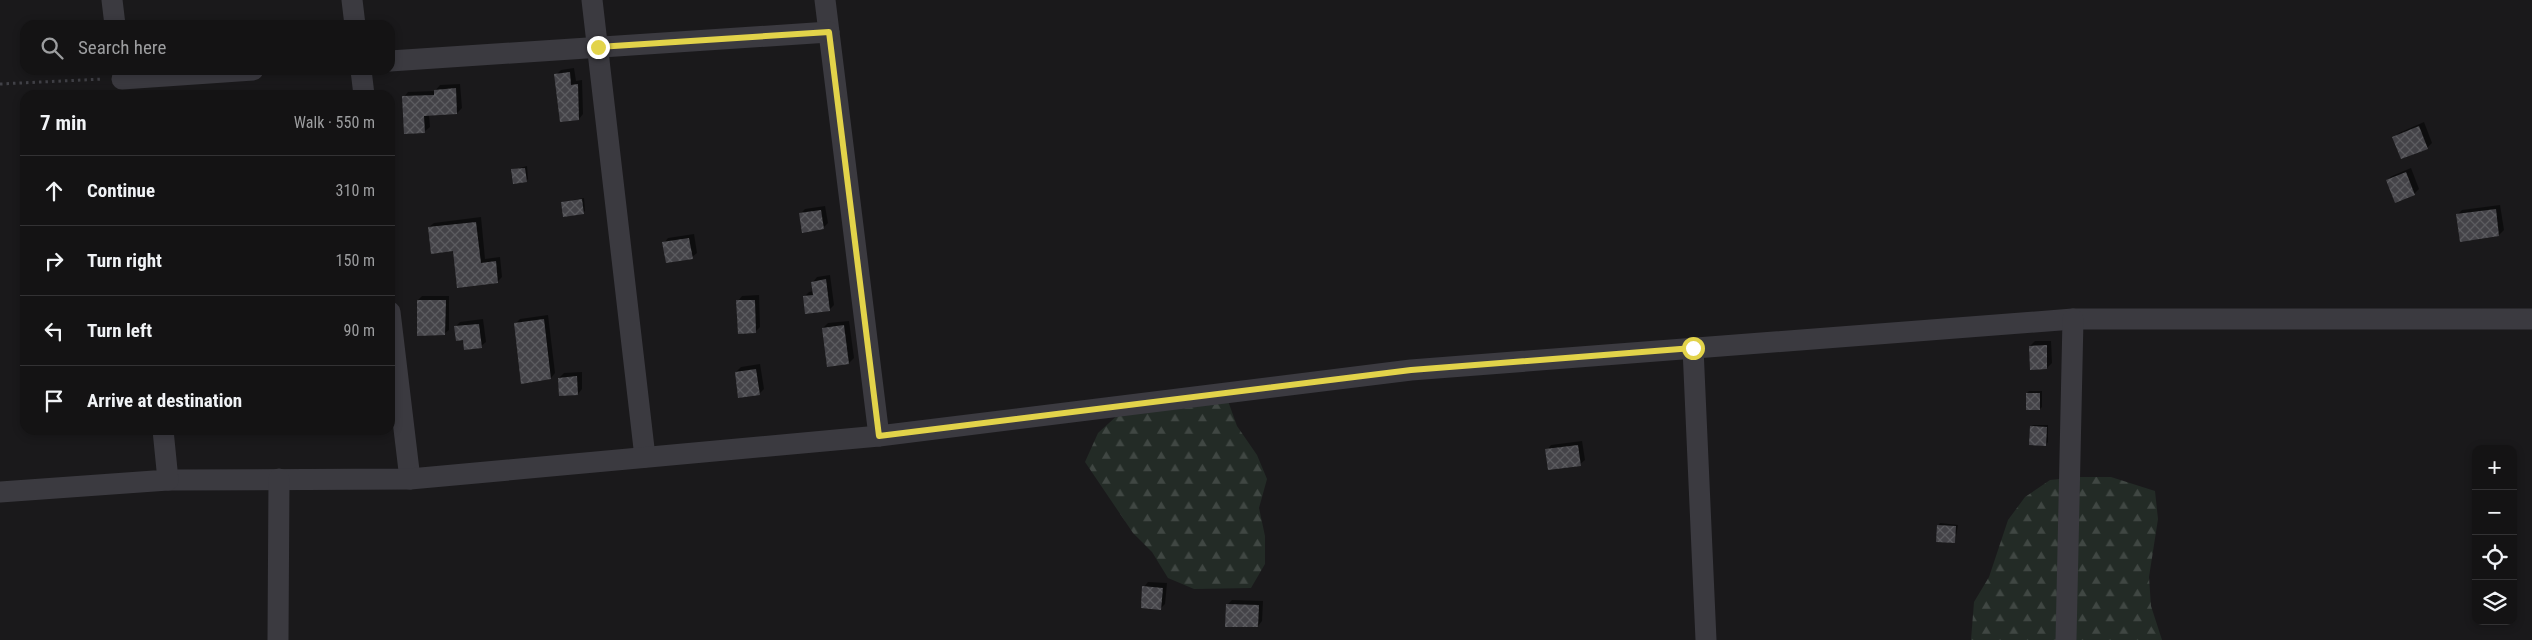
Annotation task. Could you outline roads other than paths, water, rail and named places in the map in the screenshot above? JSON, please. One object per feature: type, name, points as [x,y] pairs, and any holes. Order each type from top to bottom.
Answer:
[{"type":"street","points":[[112,0],[114,20]]},
{"type":"street","points":[[352,0],[354,20]]},
{"type":"street","points":[[592,0],[645,458]]},
{"type":"street","points":[[825,0],[879,436]]},
{"type":"street","points":[[395,61],[829,32]]},
{"type":"street","points":[[122,81],[193,75]]},
{"type":"street","points":[[362,75],[363,90]]},
{"type":"street","points":[[0,492],[168,480],[410,479],[879,436],[1411,370],[2073,319],[2532,319]]},
{"type":"street","points":[[2066,640],[2073,319]]},
{"type":"street","points":[[1693,348],[1706,640]]},
{"type":"street","points":[[395,354],[410,479]]},
{"type":"street","points":[[164,435],[168,480]]},
{"type":"street","points":[[278,640],[279,479]]}]
